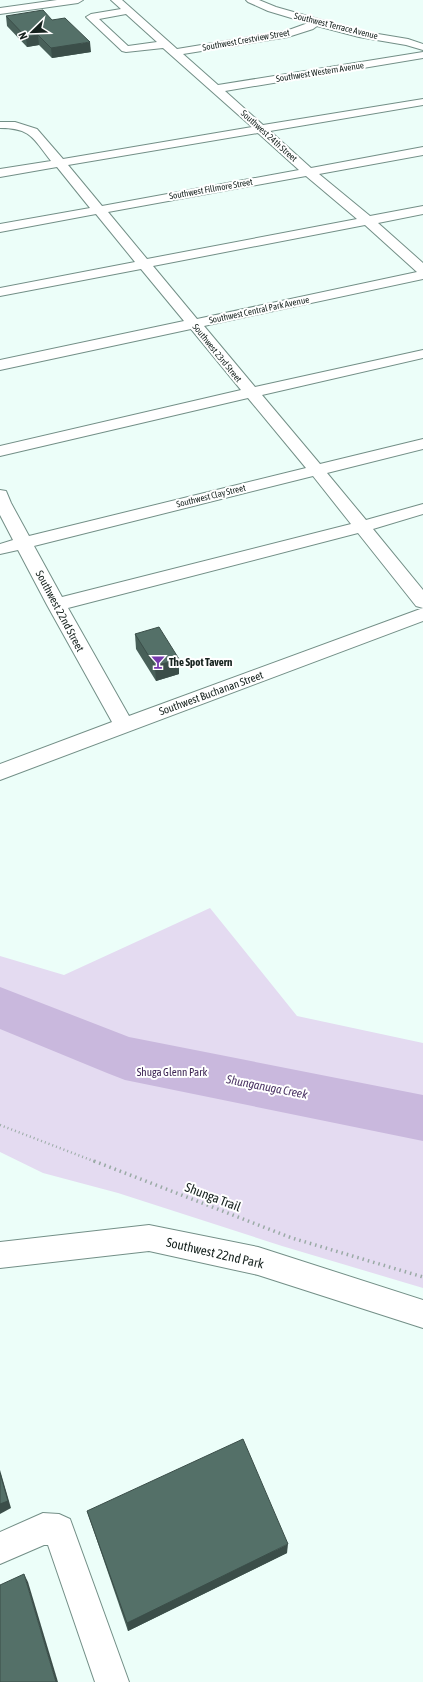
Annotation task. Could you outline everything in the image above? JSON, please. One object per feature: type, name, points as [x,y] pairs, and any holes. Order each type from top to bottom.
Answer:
[{"type":"street","points":[[0,11],[78,0]]},
{"type":"street","name":"Southwest 24th Street","points":[[116,0],[176,52],[260,129],[423,270]]},
{"type":"street","name":"Southwest Terrace Avenue","points":[[251,0],[272,9],[315,22],[359,34],[408,42],[423,47]]},
{"type":"street","points":[[130,12],[91,18],[126,49],[166,44]]},
{"type":"street","name":"Southwest Crestview Street","points":[[176,52],[288,34],[309,27],[315,22]]},
{"type":"street","name":"Southwest Western Avenue","points":[[216,88],[423,56]]},
{"type":"street","points":[[0,173],[423,102]]},
{"type":"street","name":"Southwest 23rd Street","points":[[0,125],[15,125],[33,131],[317,471],[423,602]]},
{"type":"street","name":"Southwest Fillmore Street","points":[[0,228],[423,151]]},
{"type":"street","points":[[0,292],[423,210]]},
{"type":"street","name":"Southwest Central Park Avenue","points":[[0,364],[423,276]]},
{"type":"street","points":[[0,451],[250,392],[423,354]]},
{"type":"street","name":"Southwest Clay Street","points":[[0,549],[423,444]]},
{"type":"street","name":"Southwest 22nd Street","points":[[0,495],[2,503],[56,605],[114,710],[124,725]]},
{"type":"street","points":[[56,605],[423,509]]},
{"type":"street","name":"Southwest Buchanan Street","points":[[0,772],[423,614]]},
{"type":"street","name":"Southwest 22nd Park","points":[[0,1255],[149,1238],[258,1261],[423,1314]]},
{"type":"street","points":[[0,1548],[43,1529],[59,1530],[112,1682]]},
{"type":"path","name":"Shunga Trail","points":[[0,1125],[292,1238],[423,1277]]},
{"type":"green space","name":"Shuga Glenn Park","points":[[210,908],[297,1016],[423,1043],[423,1288],[282,1246],[118,1193],[43,1173],[0,1152],[0,956],[64,975]]},
{"type":"building","points":[[43,10],[52,20],[65,18],[90,42],[51,48],[38,35],[26,37],[6,16]]},
{"type":"building","points":[[159,627],[179,659],[155,666],[135,634]]},
{"type":"building","points":[[243,1439],[288,1544],[127,1623],[87,1511]]},
{"type":"building","points":[[0,1473],[8,1501],[0,1504]]},
{"type":"building","points":[[24,1574],[56,1682],[0,1682],[0,1585]]},
{"type":"waterway","name":"Shunganuga Creek","points":[[0,1007],[125,1058],[423,1118]]},
{"type":"place","name":"The Spot Tavern","points":[[158,662]]}]
